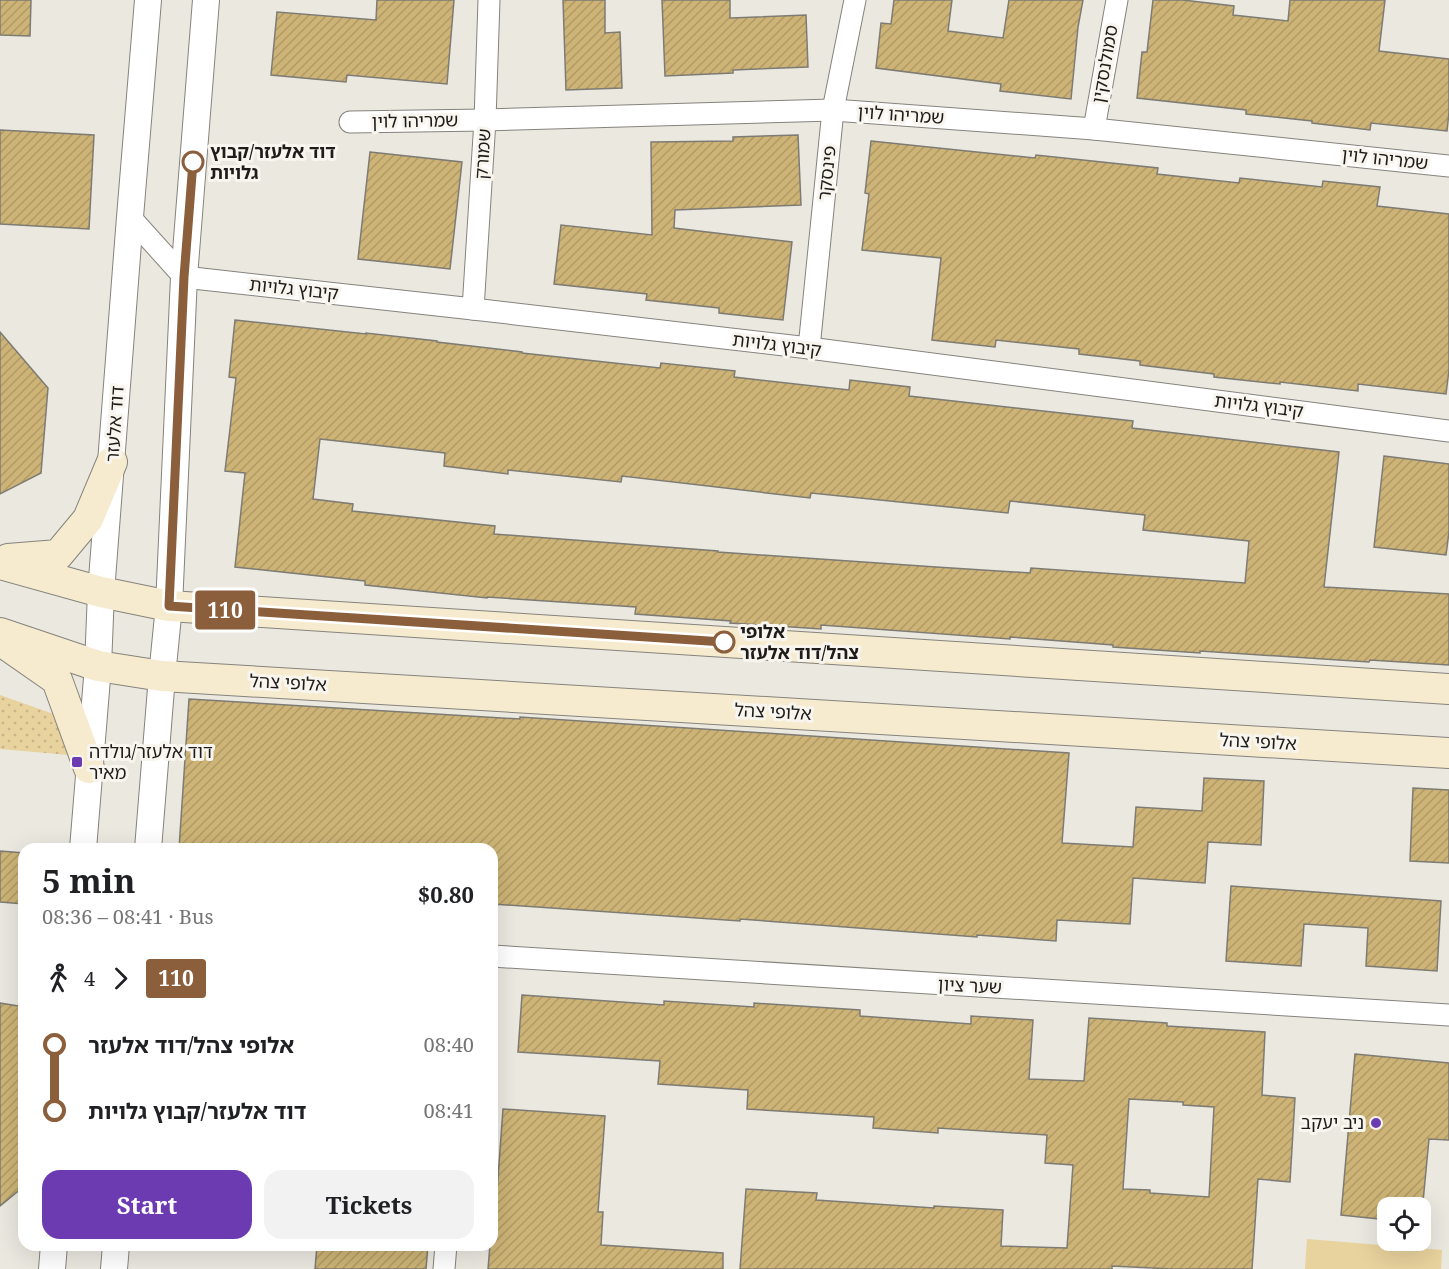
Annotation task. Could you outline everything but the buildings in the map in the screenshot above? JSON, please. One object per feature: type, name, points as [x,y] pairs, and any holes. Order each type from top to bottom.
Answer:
[{"type":"main road","points":[[0,562],[58,555],[88,519],[112,462]]},
{"type":"main road","points":[[0,562],[101,592],[169,606],[1449,689]]},
{"type":"main road","name":"אלופי צהל","points":[[0,633],[98,666],[162,676],[1449,753]]},
{"type":"main road","points":[[0,639],[57,680],[89,768]]},
{"type":"street","name":"דוד אלעזר","points":[[83,843],[148,0]]},
{"type":"street","points":[[148,843],[169,606],[184,277],[206,0]]},
{"type":"street","name":"שמורק","points":[[473,309],[485,120],[489,0]]},
{"type":"street","name":"פינסקר","points":[[809,348],[833,110],[855,0]]},
{"type":"street","name":"סמולנסקין","points":[[1094,129],[1117,0]]},
{"type":"street","name":"שמריהו לוין","points":[[350,122],[833,110],[1094,129],[1449,166]]},
{"type":"street","points":[[130,217],[184,277]]},
{"type":"street","name":"קיבוץ גלויות","points":[[184,277],[809,348],[1449,431]]},
{"type":"street","name":"שער ציון","points":[[498,957],[1449,1015]]},
{"type":"street","points":[[52,1269],[54,1251]]},
{"type":"street","points":[[114,1269],[116,1251]]},
{"type":"street","points":[[444,1269],[446,1251]]},
{"type":"shaded area","points":[[0,695],[65,718],[81,756],[0,749]]},
{"type":"shaded area","points":[[1307,1239],[1377,1245],[1377,1251],[1442,1250],[1441,1269],[1305,1269]]},
{"type":"bus line","name":"110","points":[[193,162],[184,277],[169,606],[724,642]]},
{"type":"place","name":"דוד אלעזר/קבוץ גלויות","points":[[193,162]]},
{"type":"place","name":"אלופי צהל/דוד אלעזר","points":[[724,642]]},
{"type":"place","name":"דוד אלעזר/גולדה מאיר","points":[[77,762]]},
{"type":"place","name":"ניב יעקב","points":[[1376,1123]]}]
